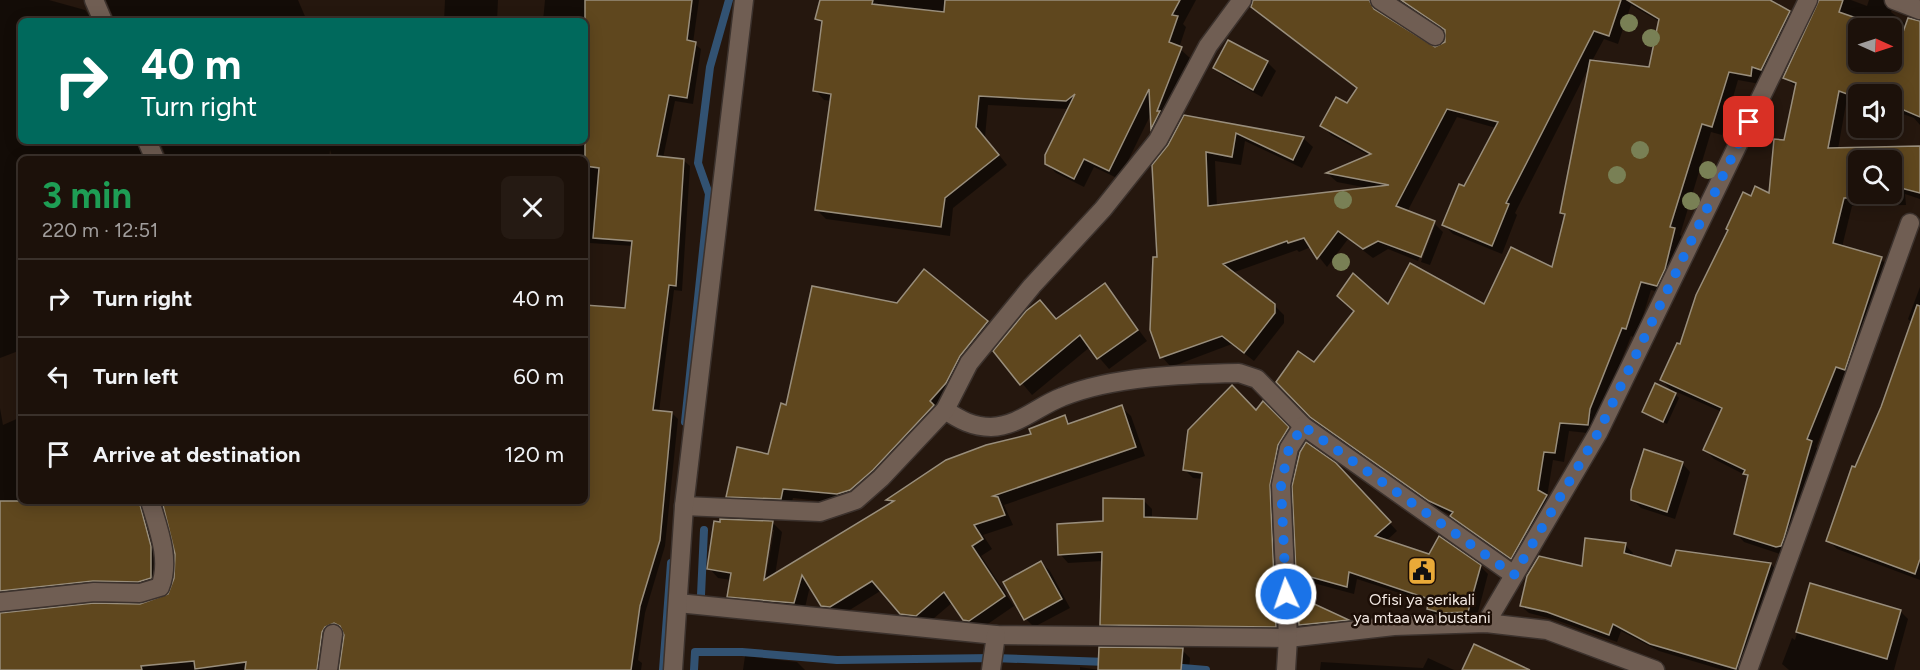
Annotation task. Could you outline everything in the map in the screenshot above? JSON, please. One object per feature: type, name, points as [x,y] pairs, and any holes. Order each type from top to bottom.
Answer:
[{"type":"street","points":[[94,0],[102,18]]},
{"type":"street","points":[[673,670],[684,506],[744,0]]},
{"type":"street","points":[[684,506],[801,513],[820,512],[856,500],[881,478],[945,410],[969,363],[1032,286],[1103,209],[1158,140],[1208,46],[1242,0]]},
{"type":"street","points":[[1380,0],[1435,36]]},
{"type":"street","points":[[1486,623],[1598,433],[1808,0]]},
{"type":"street","points":[[1894,0],[1920,10]]},
{"type":"street","points":[[1748,670],[1910,223]]},
{"type":"street","points":[[945,410],[959,420],[975,426],[993,427],[1016,422],[1062,397],[1101,386],[1127,381],[1239,373],[1257,379],[1303,426],[1514,575]]},
{"type":"street","points":[[1286,670],[1288,638],[1281,485],[1289,448],[1303,426]]},
{"type":"street","points":[[0,602],[94,592],[141,593],[160,587],[165,576],[164,557],[151,504]]},
{"type":"street","points":[[678,603],[996,635],[1288,638],[1394,626],[1486,623],[1546,630],[1655,670]]},
{"type":"street","points":[[327,670],[333,634]]},
{"type":"street","points":[[991,670],[996,635]]},
{"type":"building","points":[[585,0],[692,0],[687,40],[696,42],[687,98],[669,95],[657,156],[684,159],[676,286],[669,285],[653,410],[672,412],[660,540],[640,606],[631,670],[339,670],[344,635],[340,626],[334,623],[325,627],[322,632],[317,670],[245,670],[246,662],[195,669],[194,661],[141,666],[142,670],[0,670],[0,613],[94,603],[140,604],[168,594],[174,578],[175,554],[163,504],[588,504],[588,305],[625,308],[632,241],[593,238],[599,168],[588,166],[588,156],[585,156],[585,144],[588,144],[588,18],[585,18]]},
{"type":"building","points":[[820,0],[873,0],[872,4],[944,12],[945,0],[1180,0],[1172,15],[1178,16],[1169,42],[1182,47],[1157,111],[1160,111],[1151,129],[1149,89],[1109,171],[1084,159],[1074,179],[1045,164],[1045,155],[1075,94],[1066,101],[979,96],[976,127],[999,155],[945,198],[941,227],[815,210],[831,94],[813,91],[822,21],[815,19]]},
{"type":"building","points":[[1253,0],[1369,0],[1374,9],[1435,47],[1445,42],[1445,30],[1401,0],[1621,0],[1609,36],[1594,31],[1506,203],[1509,204],[1492,246],[1442,225],[1459,184],[1464,186],[1498,122],[1447,109],[1396,206],[1435,221],[1421,257],[1378,241],[1363,249],[1338,231],[1317,259],[1304,238],[1288,243],[1287,241],[1223,264],[1275,304],[1275,313],[1244,353],[1222,336],[1160,358],[1150,330],[1153,257],[1157,257],[1152,165],[1168,145],[1184,115],[1304,137],[1293,160],[1236,133],[1232,157],[1206,152],[1208,206],[1389,185],[1326,173],[1371,154],[1320,126],[1336,97],[1347,103],[1357,88],[1251,7]]},
{"type":"building","points":[[1627,0],[1770,0],[1790,11],[1761,70],[1752,67],[1751,76],[1729,72],[1712,127],[1702,124],[1670,227],[1675,228],[1665,269],[1657,286],[1641,282],[1626,329],[1622,328],[1590,409],[1588,425],[1560,423],[1555,453],[1544,452],[1538,490],[1547,495],[1511,559],[1450,516],[1453,512],[1429,501],[1310,417],[1276,382],[1298,351],[1314,362],[1354,311],[1337,296],[1353,273],[1388,304],[1410,263],[1484,304],[1511,247],[1552,267],[1565,214],[1560,213],[1590,60],[1649,67],[1659,19]]},
{"type":"building","points":[[1819,0],[1843,0],[1839,12],[1856,18],[1848,18],[1848,72],[1902,72],[1902,35],[1908,18],[1920,21],[1920,117],[1902,109],[1902,84],[1848,84],[1848,94],[1839,91],[1828,148],[1920,146],[1920,193],[1902,188],[1902,150],[1848,150],[1848,198],[1844,198],[1833,243],[1882,257],[1845,370],[1836,367],[1807,439],[1812,441],[1784,538],[1781,546],[1776,547],[1734,534],[1748,475],[1743,474],[1745,470],[1703,450],[1722,408],[1660,380],[1677,343],[1680,344],[1696,295],[1728,230],[1726,229],[1743,192],[1751,196],[1755,186],[1769,193],[1774,139],[1784,140],[1796,83],[1783,78]]},
{"type":"building","points":[[1228,40],[1268,61],[1253,90],[1213,68]]},
{"type":"building","points":[[924,269],[988,321],[960,356],[946,383],[930,401],[934,405],[873,470],[850,490],[837,494],[783,489],[781,499],[726,497],[737,447],[768,454],[781,403],[786,405],[812,286],[897,303]]},
{"type":"building","points":[[1105,283],[1138,330],[1097,359],[1080,335],[1020,385],[993,351],[1026,311],[1040,300],[1056,319]]},
{"type":"building","points":[[1917,305],[1920,306],[1920,559],[1915,574],[1826,541],[1852,466],[1855,467],[1881,407]]},
{"type":"building","points":[[1655,383],[1676,393],[1663,422],[1642,412]]},
{"type":"building","points":[[1232,385],[1256,410],[1263,401],[1289,427],[1278,445],[1270,485],[1276,627],[1100,625],[1102,552],[1058,555],[1057,524],[1103,521],[1103,498],[1144,499],[1144,517],[1197,519],[1202,473],[1183,470],[1188,430]]},
{"type":"building","points":[[1122,405],[1136,447],[993,496],[998,497],[1005,515],[974,525],[983,539],[972,546],[1005,596],[969,621],[963,620],[944,592],[916,616],[900,614],[872,581],[830,607],[821,606],[802,575],[794,603],[727,597],[731,573],[707,569],[714,521],[720,522],[720,519],[773,521],[764,580],[894,501],[886,500],[946,460],[986,445],[1031,434],[1029,429],[1065,415],[1068,424]]},
{"type":"building","points":[[1306,442],[1336,463],[1391,522],[1375,536],[1429,554],[1439,536],[1481,565],[1468,612],[1442,613],[1427,609],[1429,599],[1349,572],[1347,587],[1296,573],[1292,486],[1300,452]]},
{"type":"building","points":[[1644,449],[1683,462],[1667,512],[1631,500],[1631,490]]},
{"type":"building","points":[[0,501],[18,501],[18,504],[140,504],[151,546],[151,578],[138,582],[93,581],[0,591]]},
{"type":"building","points":[[1585,538],[1626,543],[1624,553],[1671,566],[1676,550],[1771,563],[1736,669],[1650,644],[1613,624],[1609,635],[1547,612],[1520,606],[1527,576],[1539,556],[1582,566]]},
{"type":"building","points":[[1041,561],[1062,599],[1024,620],[1003,582]]},
{"type":"building","points":[[1810,583],[1901,610],[1887,659],[1796,632]]},
{"type":"building","points":[[1297,596],[1349,620],[1299,625]]},
{"type":"building","points":[[1474,644],[1530,670],[1462,670]]},
{"type":"building","points":[[1099,647],[1183,648],[1181,670],[1098,670]]},
{"type":"waterway","points":[[685,422],[709,194],[698,163],[710,67],[729,0]]},
{"type":"waterway","points":[[701,595],[704,530]]},
{"type":"waterway","points":[[663,670],[671,563]]},
{"type":"waterway","points":[[694,670],[695,652],[742,652],[837,660],[993,658],[1107,662]]},
{"type":"waterway","points":[[1171,667],[1206,670]]},
{"type":"place","name":"Ofisi ya serikali ya mtaa wa bustani","points":[[1422,571]]},
{"type":"route","points":[[1286,594],[1281,485],[1283,466],[1289,448],[1303,426],[1514,575],[1598,433],[1749,122]]}]
